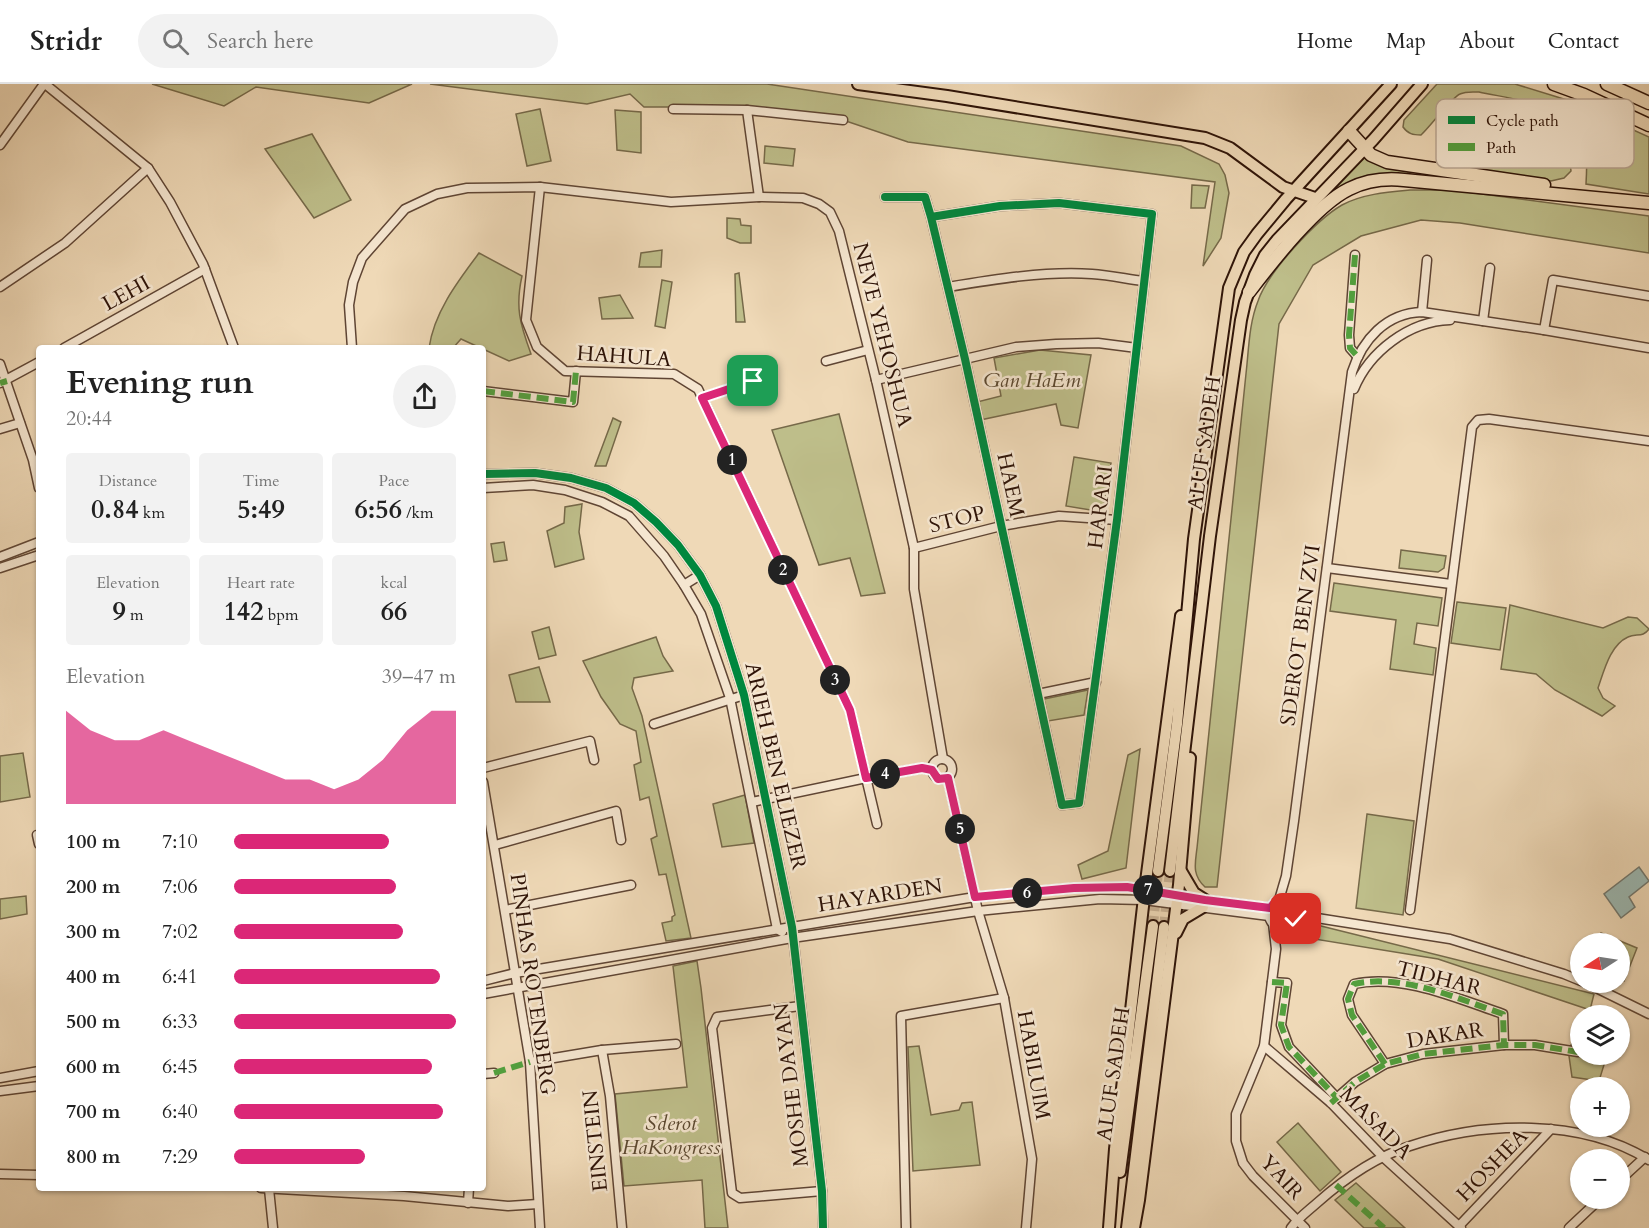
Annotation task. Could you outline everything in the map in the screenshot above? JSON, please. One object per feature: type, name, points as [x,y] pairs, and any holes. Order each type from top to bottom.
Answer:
[{"type":"highway","points":[[1554,84],[1593,99]]},
{"type":"highway","points":[[1607,84],[1649,103]]},
{"type":"highway","points":[[1634,118],[1649,125]]},
{"type":"highway","points":[[1349,131],[1380,160],[1399,165],[1649,202]]},
{"type":"highway","points":[[1248,292],[1321,210],[1340,194],[1364,183],[1381,179],[1649,202]]},
{"type":"main road","points":[[858,84],[947,96],[1205,138],[1230,148],[1263,174],[1293,192],[1315,198]]},
{"type":"main road","name":"ALUF SADEH","points":[[1170,871],[1177,724],[1199,503],[1229,288],[1244,252],[1280,206],[1391,84]]},
{"type":"main road","name":"ALUF SADEH","points":[[1170,871],[1210,536],[1241,320],[1248,292],[1265,255],[1422,84]]},
{"type":"main road","points":[[1263,174],[1277,193],[1280,206]]},
{"type":"main road","points":[[1109,1228],[1115,1149],[1175,647],[1199,503]]},
{"type":"main road","points":[[1134,1228],[1177,900],[1170,871]]},
{"type":"main road","points":[[1170,871],[1204,904],[1183,919],[1172,945]]},
{"type":"main road","name":"ALUF SADEH","points":[[1114,1228],[1158,927],[1127,1228]]},
{"type":"street","points":[[0,145],[45,84],[148,168],[191,240],[205,269],[233,345]]},
{"type":"street","points":[[673,109],[747,110],[843,120]]},
{"type":"street","points":[[747,110],[759,196]]},
{"type":"street","points":[[0,287],[65,243],[148,168]]},
{"type":"street","name":"NEVE YEHOSHUA","points":[[352,345],[349,305],[353,282],[362,258],[405,209],[437,194],[467,188],[540,187],[671,202],[759,196],[803,198],[819,204],[830,212],[839,231],[914,548],[914,589],[943,759]]},
{"type":"street","name":"HAHULA","points":[[540,187],[526,320],[537,347],[565,370],[674,374],[698,389],[702,398]]},
{"type":"street","name":"HAEM","points":[[885,197],[925,197],[932,217],[1062,805],[1079,803]]},
{"type":"street","name":"HARARI","points":[[932,217],[1000,206],[1059,203],[1152,214],[1117,519],[1079,803]]},
{"type":"street","points":[[1355,255],[1349,335],[1350,348],[1358,357],[1371,336],[1392,320],[1404,314],[1422,312],[1649,348]]},
{"type":"street","points":[[1422,312],[1427,260]]},
{"type":"street","points":[[1483,321],[1490,268]]},
{"type":"street","name":"LEHI","points":[[69,345],[205,269]]},
{"type":"street","points":[[948,287],[1045,274],[1093,274],[1143,282]]},
{"type":"street","points":[[1544,330],[1553,280],[1649,296]]},
{"type":"street","points":[[1350,398],[1364,369],[1375,356],[1402,335],[1436,321],[1483,321]]},
{"type":"street","points":[[876,380],[1016,347],[1098,343],[1137,348]]},
{"type":"street","points":[[826,361],[868,350]]},
{"type":"street","name":"SDEROT BEN ZVI","points":[[1279,900],[1286,876],[1352,372],[1358,357]]},
{"type":"street","points":[[0,364],[3,382],[36,459]]},
{"type":"street","points":[[3,382],[36,364]]},
{"type":"street","points":[[486,391],[573,402],[576,371]]},
{"type":"street","points":[[753,381],[702,398],[850,710],[877,824]]},
{"type":"street","points":[[1410,910],[1470,432],[1478,420],[1490,419],[1649,441]]},
{"type":"street","points":[[0,429],[20,423]]},
{"type":"street","name":"ARIEH BEN ELIEZER","points":[[486,474],[535,472],[571,478],[606,488],[634,503],[656,522],[678,545],[700,575],[716,606],[744,694],[767,799],[792,927],[792,938]]},
{"type":"street","name":"ARIEH BEN ELIEZER","points":[[486,488],[533,485],[565,490],[602,502],[629,516],[664,556],[684,585],[701,614],[730,698],[777,929]]},
{"type":"street","name":"STOP","points":[[914,548],[1001,526],[1059,516],[1117,519]]},
{"type":"street","points":[[0,557],[36,543]]},
{"type":"street","points":[[0,568],[36,556]]},
{"type":"street","points":[[1327,568],[1451,584]]},
{"type":"street","points":[[684,585],[700,575]]},
{"type":"street","points":[[1038,694],[1096,682]]},
{"type":"street","points":[[654,724],[744,694]]},
{"type":"street","points":[[486,767],[590,741],[594,760]]},
{"type":"street","points":[[752,802],[922,768],[932,770],[938,779],[948,778],[952,773],[952,767],[949,761],[943,759],[936,761],[932,770]]},
{"type":"street","points":[[948,778],[978,911]]},
{"type":"street","points":[[495,845],[616,811],[621,840]]},
{"type":"street","name":"PINHAS ROTENBERG","points":[[487,833],[495,845],[530,1062],[540,1228]]},
{"type":"street","name":"SDEROT BEN ZVI","points":[[1286,876],[1293,905]]},
{"type":"street","points":[[505,910],[631,885]]},
{"type":"street","name":"HAYARDEN","points":[[486,980],[515,973],[975,897],[1074,888],[1127,887],[1145,895]]},
{"type":"street","name":"HAYARDEN","points":[[486,993],[792,938],[978,911],[1145,895],[1271,916]]},
{"type":"street","points":[[1264,1046],[1276,949],[1271,916],[1279,900],[1317,918],[1450,939],[1570,977]]},
{"type":"street","points":[[1276,949],[1289,926],[1296,919],[1293,905]]},
{"type":"street","name":"HABILUIM","points":[[978,911],[1004,998],[1031,1165],[1026,1228]]},
{"type":"street","points":[[1271,916],[1279,927],[1317,918]]},
{"type":"street","points":[[777,929],[792,938]]},
{"type":"street","name":"MOSHE DAYAN","points":[[792,938],[822,1191],[823,1228]]},
{"type":"street","name":"TIDHAR","points":[[1385,1064],[1352,1015],[1348,999],[1354,984],[1365,981],[1420,987],[1503,1014],[1504,1045]]},
{"type":"street","points":[[1272,982],[1287,983],[1281,1025],[1289,1047],[1334,1100]]},
{"type":"street","points":[[1605,993],[1649,1014]]},
{"type":"street","points":[[906,1228],[901,1016],[1004,998]]},
{"type":"street","points":[[800,1006],[717,1017],[712,1028],[713,1040],[732,1193],[740,1198],[822,1191]]},
{"type":"street","points":[[530,1062],[602,1050],[676,1044]]},
{"type":"street","name":"DAKAR","points":[[1334,1100],[1356,1082],[1385,1064],[1423,1054],[1504,1045],[1535,1045],[1570,1051]]},
{"type":"street","name":"MASADA","points":[[1264,1046],[1334,1100],[1383,1157],[1460,1227]]},
{"type":"street","name":"YAIR","points":[[1264,1046],[1236,1114],[1236,1141],[1243,1163],[1253,1176],[1305,1228]]},
{"type":"street","name":"EINSTEIN","points":[[602,1050],[610,1096],[622,1228]]},
{"type":"street","points":[[0,1078],[36,1071]]},
{"type":"street","points":[[486,1074],[494,1073]]},
{"type":"street","points":[[0,1091],[36,1087]]},
{"type":"street","points":[[1291,1228],[1336,1185],[1383,1157],[1409,1146],[1481,1130],[1513,1127],[1551,1129],[1599,1138],[1647,1158],[1630,1172]]},
{"type":"street","name":"HOSHEA","points":[[1460,1227],[1551,1129]]},
{"type":"street","points":[[0,1174],[36,1175]]},
{"type":"street","points":[[266,1191],[273,1228]]},
{"type":"street","points":[[317,1191],[404,1196],[508,1206],[538,1204]]},
{"type":"street","points":[[468,1203],[469,1191]]},
{"type":"street","points":[[1569,1228],[1589,1209]]},
{"type":"green space","points":[[152,84],[412,84],[369,103],[256,87],[224,106]]},
{"type":"green space","points":[[430,84],[767,84],[1181,146],[1219,164],[1225,175],[1229,193],[1221,238],[1203,266],[1215,182],[908,142],[843,120],[684,107],[644,107],[630,94],[587,104]]},
{"type":"green space","points":[[1437,84],[1515,84],[1564,99],[1514,99],[1479,92],[1465,92],[1454,99],[1436,99],[1436,119],[1421,135],[1409,133],[1403,127],[1404,120]]},
{"type":"green space","points":[[540,109],[551,161],[527,166],[516,114]]},
{"type":"green space","points":[[615,110],[641,112],[641,153],[617,150]]},
{"type":"green space","points":[[1634,130],[1649,137],[1649,194],[1586,184],[1587,168],[1634,168]]},
{"type":"green space","points":[[312,134],[351,200],[314,218],[265,149]]},
{"type":"green space","points":[[765,146],[795,149],[793,166],[764,163]]},
{"type":"green space","points":[[1364,155],[1408,169],[1408,176],[1335,194],[1332,188]]},
{"type":"green space","points":[[1472,168],[1571,168],[1571,171],[1564,178],[1551,181]]},
{"type":"green space","points":[[1192,185],[1209,186],[1205,208],[1191,208]]},
{"type":"green space","points":[[1410,190],[1451,190],[1649,216],[1649,253],[1460,223],[1421,220],[1361,236],[1313,265],[1279,324],[1217,887],[1205,887],[1195,869],[1249,340],[1255,309],[1263,289],[1282,262],[1331,212],[1358,198]]},
{"type":"green space","points":[[727,218],[740,219],[741,225],[751,226],[751,243],[740,243],[727,238]]},
{"type":"green space","points":[[662,250],[661,267],[639,267],[641,253]]},
{"type":"green space","points":[[479,253],[522,276],[519,297],[520,315],[531,354],[509,361],[486,350],[486,345],[474,345],[461,339],[456,345],[430,345],[441,310]]},
{"type":"green space","points":[[739,273],[745,322],[736,322],[735,274]]},
{"type":"green space","points":[[662,280],[672,282],[665,328],[655,326]]},
{"type":"green space","points":[[620,295],[633,318],[602,319],[599,298]]},
{"type":"green space","name":"Gan HaEm","points":[[1040,350],[1091,355],[1078,428],[1061,425],[1056,404],[980,420],[977,402],[1001,396],[994,358]]},
{"type":"green space","points":[[839,414],[885,593],[861,596],[850,558],[819,565],[772,430]]},
{"type":"green space","points":[[613,418],[621,422],[606,466],[595,466]]},
{"type":"green space","points":[[1074,457],[1111,463],[1103,512],[1066,506]]},
{"type":"green space","points":[[582,504],[579,532],[584,559],[555,567],[547,531],[564,523],[565,507]]},
{"type":"green space","points":[[504,542],[507,560],[494,562],[491,544]]},
{"type":"green space","points":[[1401,550],[1446,556],[1444,568],[1438,572],[1399,568]]},
{"type":"green space","points":[[1334,583],[1442,598],[1438,626],[1417,623],[1414,644],[1436,648],[1433,675],[1390,669],[1396,620],[1330,611]]},
{"type":"green space","points":[[1457,602],[1506,608],[1500,650],[1451,643]]},
{"type":"green space","points":[[1510,605],[1603,628],[1628,617],[1637,618],[1649,629],[1622,641],[1608,659],[1598,688],[1603,698],[1615,706],[1602,716],[1555,690],[1536,674],[1501,669]]},
{"type":"green space","points":[[549,627],[556,655],[539,659],[532,632]]},
{"type":"green space","points":[[656,637],[663,656],[673,671],[634,678],[632,688],[642,716],[691,938],[666,941],[662,923],[672,921],[675,915],[666,874],[659,875],[651,839],[657,836],[649,797],[640,800],[634,765],[641,762],[636,731],[620,724],[601,697],[583,661]]},
{"type":"green space","points":[[539,667],[550,702],[516,702],[509,675]]},
{"type":"green space","points":[[1088,690],[1084,715],[1048,721],[1044,699]]},
{"type":"green space","points":[[1140,749],[1126,868],[1082,879],[1078,865],[1108,851],[1128,755]]},
{"type":"green space","points":[[23,753],[30,797],[0,802],[0,756]]},
{"type":"green space","points":[[745,795],[754,843],[722,847],[713,804]]},
{"type":"green space","points":[[1367,814],[1414,821],[1403,915],[1356,908]]},
{"type":"green space","points":[[26,896],[27,914],[0,919],[0,899]]},
{"type":"green space","points":[[1313,924],[1570,988],[1570,993],[1594,994],[1591,1005],[1575,1005],[1438,959],[1308,938]]},
{"type":"green space","points":[[1630,945],[1637,948],[1630,966]]},
{"type":"green space","name":"Sderot HaKongress","points":[[697,961],[728,1228],[705,1228],[702,1180],[624,1186],[615,1094],[687,1087],[673,966]]},
{"type":"green space","points":[[919,1046],[931,1115],[959,1110],[962,1103],[972,1102],[980,1165],[913,1171],[908,1047]]},
{"type":"green space","points":[[1570,1065],[1604,1065],[1600,1077],[1572,1077]]},
{"type":"green space","points":[[1298,1123],[1341,1172],[1320,1191],[1277,1142]]},
{"type":"green space","points":[[1356,1183],[1405,1228],[1364,1228],[1335,1200]]},
{"type":"water","points":[[1639,867],[1649,881],[1629,897],[1635,907],[1621,918],[1604,894]]},
{"type":"tunnel","points":[[1153,926],[1158,871]]},
{"type":"tunnel","points":[[1164,927],[1170,871]]},
{"type":"marked path","points":[[1355,255],[1349,335],[1350,348],[1358,357]]},
{"type":"marked path","points":[[486,391],[573,402],[576,371]]},
{"type":"marked path","points":[[0,383],[7,381]]},
{"type":"marked path","points":[[1272,982],[1287,983],[1281,1025],[1289,1047],[1337,1098]]},
{"type":"marked path","points":[[1385,1064],[1352,1015],[1348,999],[1354,984],[1391,982],[1430,989],[1503,1014],[1504,1045]]},
{"type":"marked path","points":[[1331,1103],[1355,1082],[1385,1064],[1423,1054],[1504,1045],[1535,1045],[1570,1051]]},
{"type":"marked path","points":[[494,1073],[530,1062]]},
{"type":"marked path","points":[[1336,1185],[1384,1228]]},
{"type":"cycle path","points":[[885,197],[925,197],[965,359],[1062,805],[1079,803],[1117,520],[1152,214],[1059,203],[1000,206],[931,217]]},
{"type":"cycle path","points":[[486,474],[535,473],[571,478],[606,488],[634,503],[678,545],[700,575],[716,606],[744,695],[792,927],[822,1191],[823,1228]]},
{"type":"route","points":[[753,381],[702,398],[850,710],[866,778],[922,768],[932,770],[938,779],[948,778],[975,897],[1074,888],[1127,887],[1270,908],[1275,902],[1283,900],[1296,908],[1296,919]]}]
